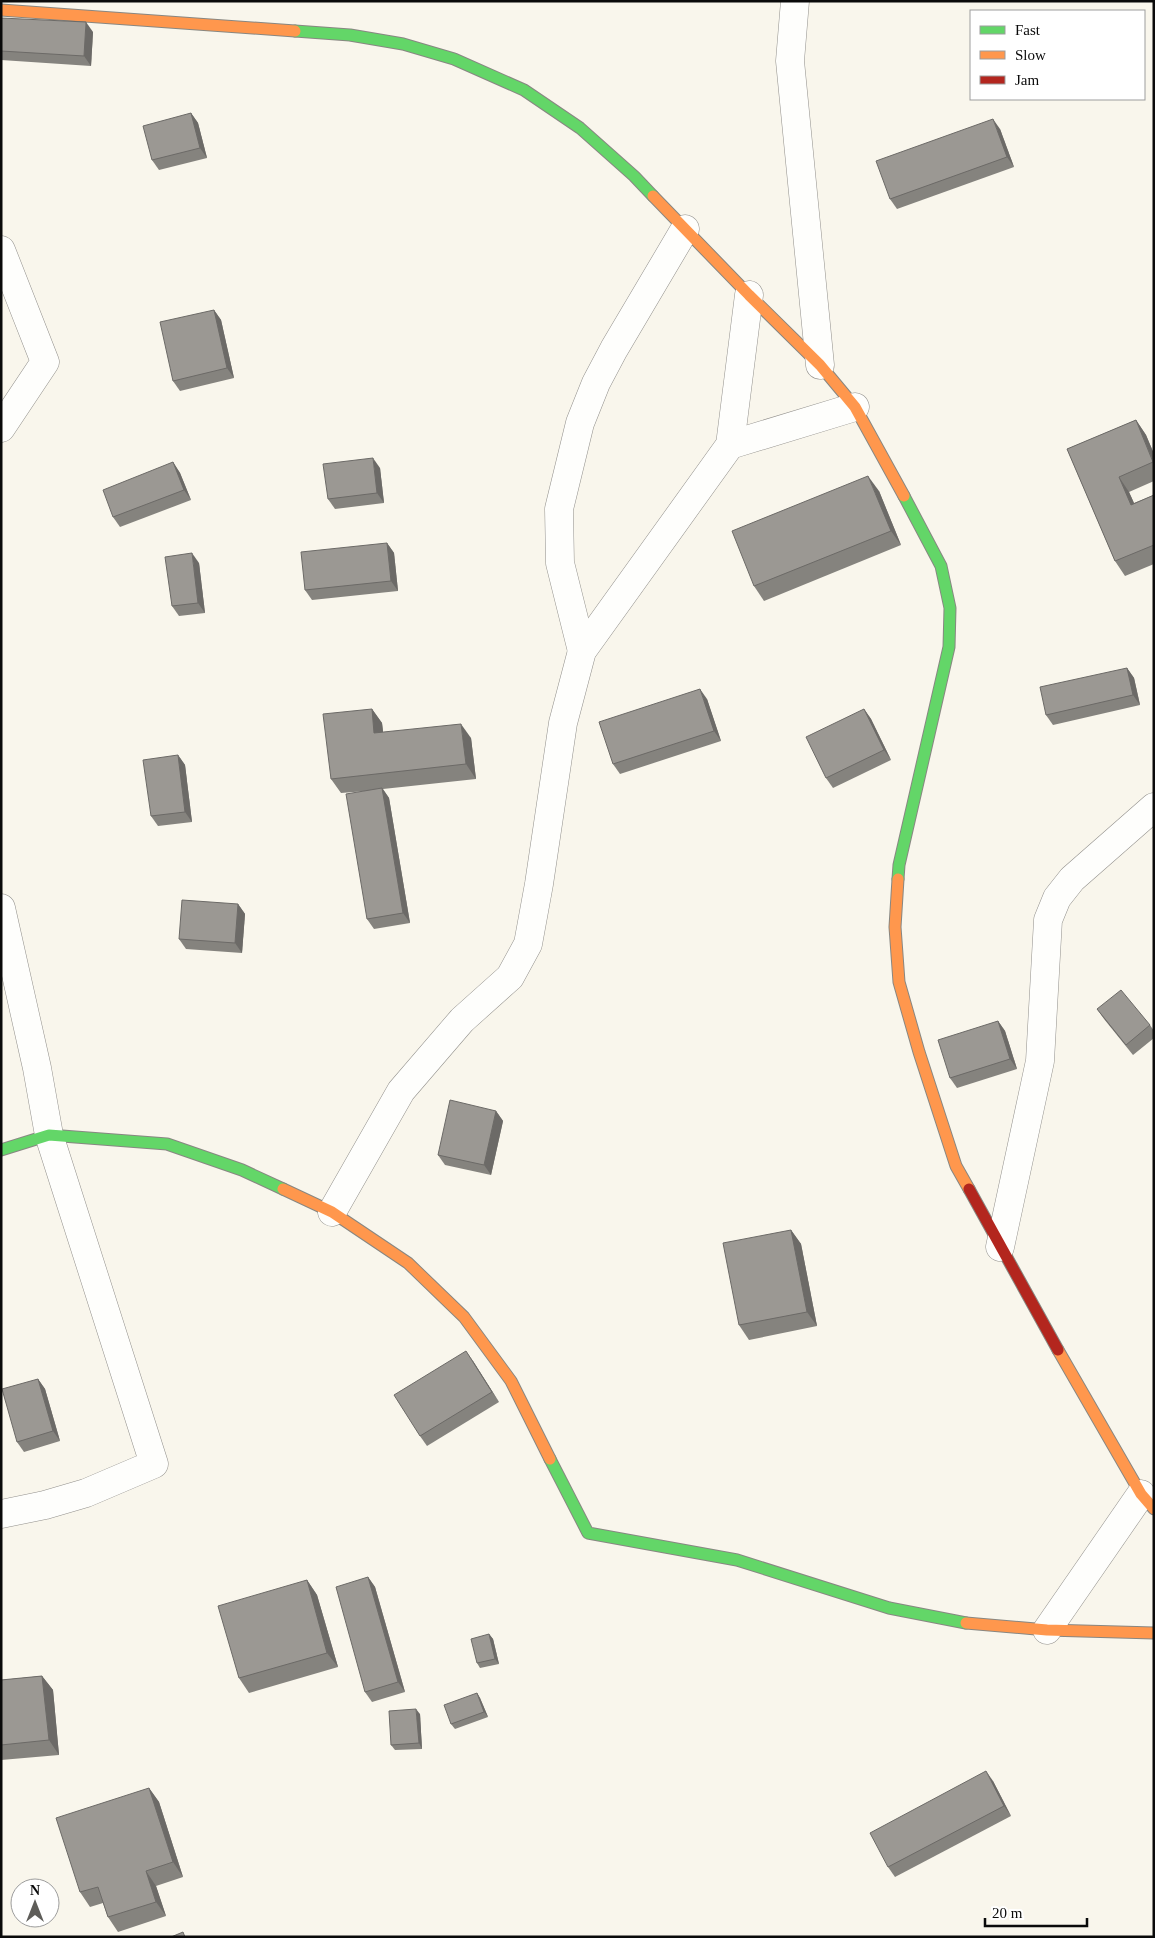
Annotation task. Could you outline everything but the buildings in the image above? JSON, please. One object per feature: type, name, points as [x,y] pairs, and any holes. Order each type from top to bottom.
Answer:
[{"type":"street","points":[[795,1],[790,61],[820,365]]},
{"type":"street","points":[[1,10],[350,34],[403,44],[454,59],[524,90],[580,128],[634,176],[749,295],[820,365],[855,407],[941,566],[950,608],[949,647],[899,865],[895,927],[899,982],[919,1052],[956,1166],[1000,1247],[1148,1502],[1047,1630]]},
{"type":"street","points":[[582,651],[560,563],[559,509],[580,423],[596,383],[685,229]]},
{"type":"street","points":[[1,250],[45,362],[1,428]]},
{"type":"street","points":[[332,1212],[402,1091],[462,1020],[510,977],[528,944],[563,723],[582,651],[730,445],[749,295]]},
{"type":"street","points":[[730,445],[855,407]]},
{"type":"street","points":[[1000,1247],[1040,1061],[1048,920],[1057,898],[1072,879],[1154,807]]},
{"type":"street","points":[[1,908],[37,1068],[49,1135],[154,1464],[86,1493],[45,1505],[1,1514]]},
{"type":"street","points":[[1,1150],[49,1135],[167,1144],[242,1170],[332,1212],[408,1263],[464,1317],[511,1381],[588,1533],[737,1560],[889,1608],[976,1625],[1047,1630],[1154,1633]]},
{"type":"traffic: fast","points":[[295,31],[350,35],[403,44],[454,59],[524,90],[580,128],[634,176],[653,196]]},
{"type":"traffic: fast","points":[[898,879],[899,865],[949,647],[950,608],[941,566],[904,496]]},
{"type":"traffic: fast","points":[[1,1150],[49,1135],[167,1144],[242,1170],[283,1189]]},
{"type":"traffic: fast","points":[[550,1459],[588,1533],[737,1560],[889,1608],[966,1623]]},
{"type":"traffic: slow","points":[[1,10],[295,31]]},
{"type":"traffic: slow","points":[[653,196],[820,365],[855,407],[904,496]]},
{"type":"traffic: slow","points":[[898,879],[895,927],[899,982],[919,1052],[956,1166],[969,1189]]},
{"type":"traffic: slow","points":[[283,1189],[332,1212],[408,1263],[464,1317],[511,1381],[550,1459]]},
{"type":"traffic: slow","points":[[1058,1350],[1141,1494],[1154,1509]]},
{"type":"traffic: slow","points":[[966,1623],[1047,1630],[1154,1633]]},
{"type":"traffic: jam","points":[[969,1189],[1058,1350]]}]
